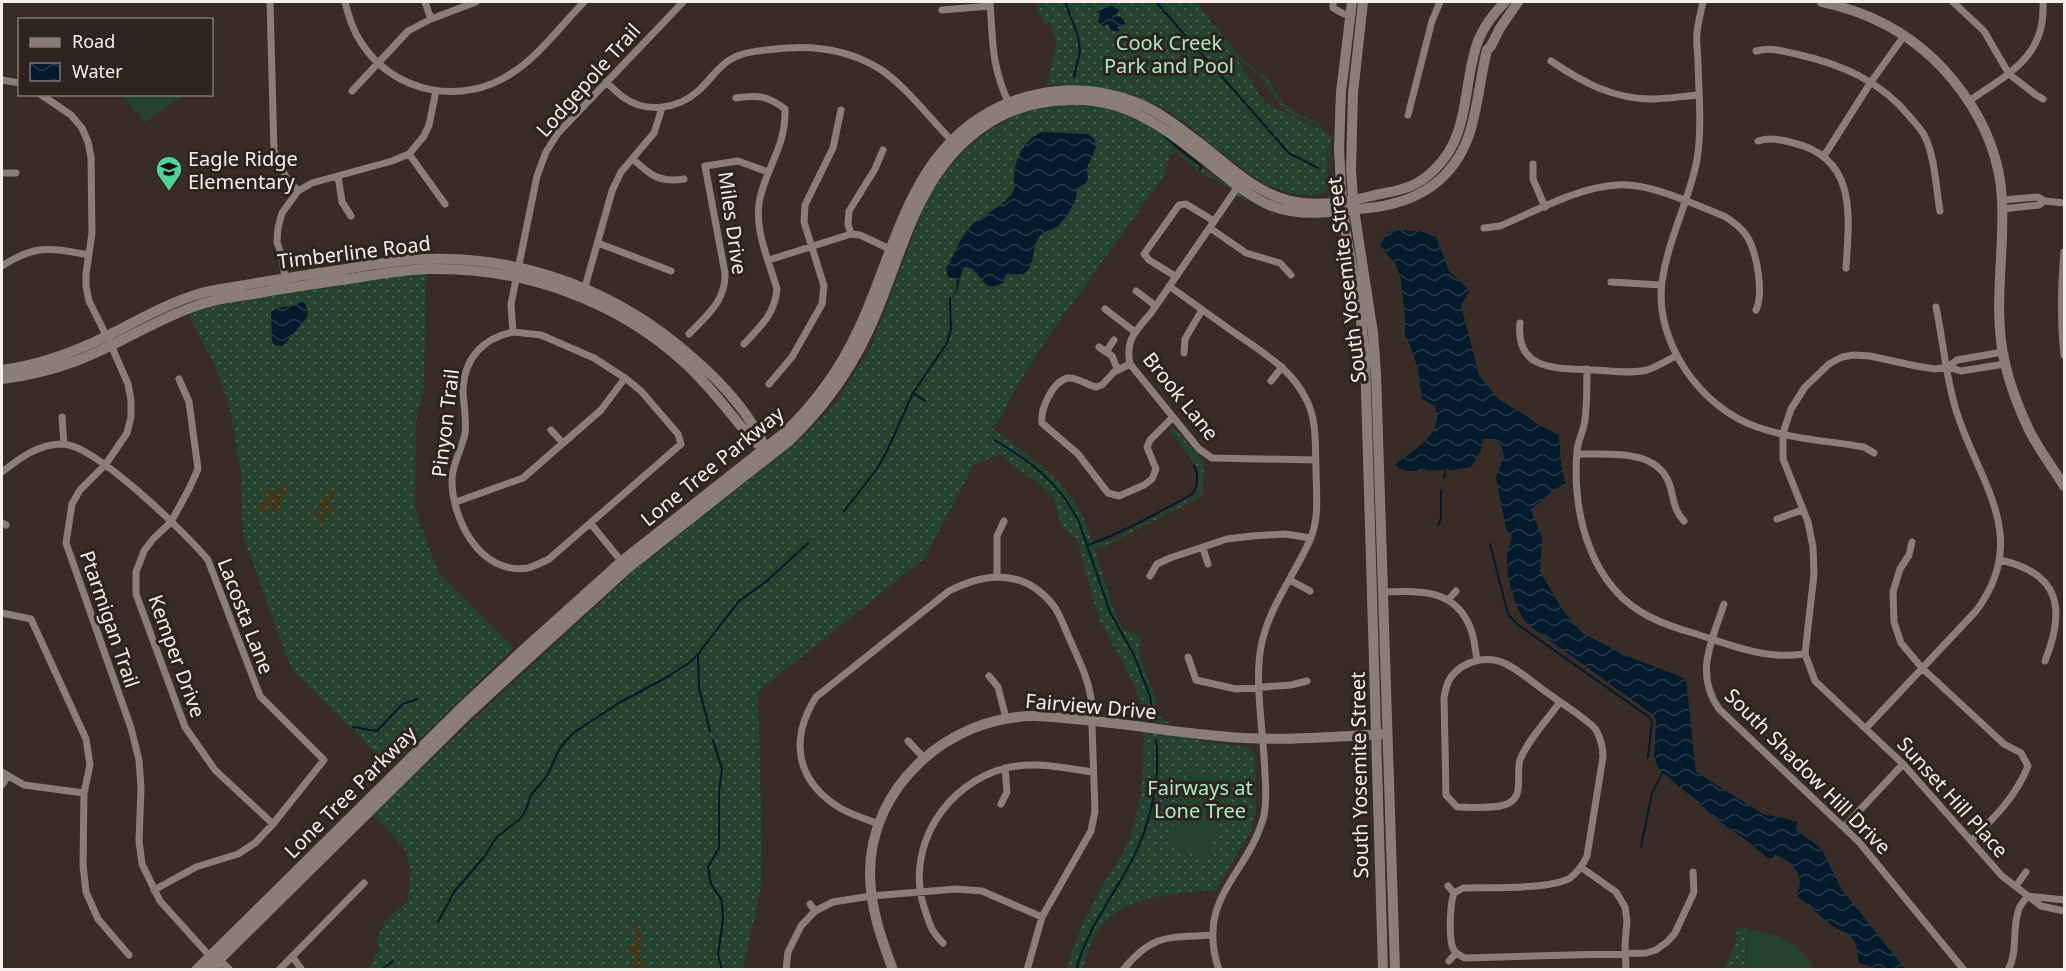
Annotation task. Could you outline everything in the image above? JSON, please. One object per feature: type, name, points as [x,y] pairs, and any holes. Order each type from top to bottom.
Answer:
[{"type":"street","points":[[270,2],[274,151],[286,177],[298,191]]},
{"type":"street","points":[[345,2],[351,24],[378,63],[406,82],[452,93],[491,85],[513,73],[584,2]]},
{"type":"street","points":[[425,2],[431,19]]},
{"type":"street","points":[[352,91],[408,31],[431,19],[476,2]]},
{"type":"street","name":"Lodgepole Trail","points":[[513,332],[512,304],[517,272],[537,176],[546,152],[558,133],[683,2]]},
{"type":"street","points":[[1333,2],[1333,8],[1344,14]]},
{"type":"street","name":"South Yosemite Street","points":[[1352,2],[1340,117],[1364,347],[1372,580],[1383,734],[1395,969]]},
{"type":"street","name":"South Yosemite Street","points":[[1363,2],[1351,117],[1348,206],[1373,333],[1384,592],[1383,969]]},
{"type":"street","points":[[1408,115],[1432,21],[1440,2]]},
{"type":"street","points":[[1505,2],[1500,17],[1491,46],[1486,39],[1500,17],[1518,2]]},
{"type":"street","points":[[1703,2],[1697,34],[1699,95],[1698,149],[1695,172],[1670,246],[1661,285],[1667,331],[1676,356],[1696,384],[1722,408],[1755,426],[1864,447],[1874,453]]},
{"type":"street","points":[[1822,2],[1875,19],[1904,36],[1947,72],[1969,101],[1988,136],[2000,176],[2002,204],[1998,300],[2005,364],[2031,432],[2064,486]]},
{"type":"street","points":[[1953,2],[1984,31],[2009,74],[2043,99]]},
{"type":"street","points":[[1969,101],[2025,61],[2040,36],[2044,12],[2043,2]]},
{"type":"street","points":[[942,10],[990,4],[993,58],[1010,107]]},
{"type":"street","points":[[1824,156],[1871,82],[1904,36]]},
{"type":"street","name":"Lone Tree Parkway","points":[[196,969],[213,964],[460,709],[625,565],[768,452],[799,419],[828,385],[862,323],[895,251],[921,180],[939,153],[954,144],[977,119],[1039,93],[1059,90],[1096,91],[1136,102],[1169,120],[1241,182],[1285,200],[1348,206],[1391,206],[1431,188],[1457,159],[1470,133],[1486,39]]},
{"type":"street","points":[[606,82],[630,101],[662,108],[679,104],[689,98],[720,68],[739,55],[788,46],[818,47],[851,55],[880,69],[954,144]]},
{"type":"street","points":[[1756,51],[1769,48],[1843,67],[1871,82],[1900,105],[1924,134],[1930,149],[1940,211]]},
{"type":"street","points":[[1551,61],[1578,79],[1618,95],[1651,99],[1699,95]]},
{"type":"street","points":[[2,80],[18,83]]},
{"type":"street","points":[[286,283],[277,242],[278,228],[282,213],[298,191],[312,183],[392,161],[409,154],[424,136],[429,125],[436,91]]},
{"type":"street","points":[[736,98],[756,95],[773,100],[785,109],[786,126],[759,200],[759,225],[777,289],[774,306],[762,325],[744,344]]},
{"type":"street","name":"Ptarmigan Trail","points":[[43,96],[71,116],[82,128],[88,142],[91,157],[92,232],[86,286],[89,301],[128,384],[131,417],[127,433],[106,464],[80,490],[72,504],[66,543],[131,728],[140,769],[141,864],[160,902],[213,964]]},
{"type":"street","points":[[585,288],[612,191],[621,172],[654,133],[662,108]]},
{"type":"street","points":[[769,384],[792,357],[822,304],[824,286],[804,222],[805,205],[833,148],[841,110]]},
{"type":"street","points":[[1758,141],[1768,138],[1802,145],[1824,156],[1834,169],[1848,197],[1846,268]]},
{"type":"street","points":[[851,234],[848,224],[849,211],[875,169],[883,150]]},
{"type":"street","points":[[409,154],[445,204]]},
{"type":"street","points":[[633,159],[650,175],[669,182],[684,179]]},
{"type":"street","name":"Miles Drive","points":[[689,334],[719,302],[726,287],[705,166],[738,161],[768,172]]},
{"type":"street","points":[[1533,164],[1533,179],[1545,207]]},
{"type":"street","points":[[2,173],[16,173]]},
{"type":"street","points":[[338,176],[342,202],[351,216]]},
{"type":"street","name":"Brook Lane","points":[[1241,182],[1156,306],[1135,332],[1127,349],[1130,364],[1198,449],[1212,458],[1316,460]]},
{"type":"street","points":[[1484,228],[1500,226],[1589,189],[1619,184],[1646,188],[1724,216],[1749,232],[1757,261],[1760,302],[1755,310]]},
{"type":"street","points":[[2002,204],[2038,197],[2044,201],[2064,203]]},
{"type":"street","points":[[1175,276],[1149,260],[1144,254],[1179,205],[1186,204],[1246,253],[1280,263],[1291,275]]},
{"type":"street","points":[[769,260],[851,234],[860,235],[895,251]]},
{"type":"street","points":[[598,243],[671,271]]},
{"type":"street","points":[[2,266],[19,255],[42,249],[89,255]]},
{"type":"street","points":[[2064,252],[2060,300],[2064,355]]},
{"type":"street","name":"Timberline Road","points":[[2,379],[36,374],[78,360],[161,308],[198,294],[286,283],[425,259],[476,261],[585,288],[643,318],[661,330],[708,370],[758,433],[768,452]]},
{"type":"street","name":"Timberline Road","points":[[517,272],[537,282],[581,297],[638,326],[687,364],[735,416],[754,441],[768,452]]},
{"type":"street","points":[[1611,282],[1661,285]]},
{"type":"street","points":[[1169,286],[1282,367],[1299,385],[1308,403],[1314,424],[1317,514],[1311,538],[1275,604],[1265,628],[1260,650],[1259,687],[1266,791],[1264,817],[1256,839],[1218,901],[1212,935],[1214,956],[1219,969]]},
{"type":"street","points":[[1136,291],[1156,306]]},
{"type":"street","points":[[1866,728],[1982,603],[1992,585],[2000,560],[1998,515],[1957,413],[1936,307]]},
{"type":"street","points":[[1105,309],[1135,332]]},
{"type":"street","points":[[1185,353],[1185,339],[1202,310]]},
{"type":"street","points":[[1520,323],[1518,339],[1527,353],[1537,363],[1556,368],[1635,372],[1649,370],[1676,356]]},
{"type":"street","points":[[456,502],[523,478],[601,410],[625,378],[594,358],[541,334],[513,332]]},
{"type":"street","name":"Pinyon Trail","points":[[513,332],[500,334],[484,343],[473,355],[466,370],[463,388],[465,432],[452,477],[456,502],[465,530],[476,548],[491,560],[511,567],[528,568],[549,560],[681,444],[678,434],[640,391],[625,378]]},
{"type":"street","name":"Timberline Road","points":[[2,370],[54,358],[109,340]]},
{"type":"street","points":[[1114,340],[1103,350],[1112,356],[1118,370]]},
{"type":"street","points":[[1948,367],[1957,360],[2003,352]]},
{"type":"street","points":[[1587,369],[1585,421],[1577,454],[1579,506],[1591,553],[1603,575],[1617,591],[1649,616],[1673,627],[1776,656],[1805,654],[1814,560],[1808,522],[1783,459],[1783,433],[1791,409],[1805,387],[1829,364],[1842,357],[1854,355],[1935,369],[1948,367],[1961,371],[2005,364]]},
{"type":"street","points":[[1130,364],[1096,387],[1069,378],[1059,382],[1048,398],[1041,415],[1042,423],[1078,454],[1108,493],[1119,496],[1152,479],[1156,469],[1147,447],[1150,440],[1173,417]]},
{"type":"street","points":[[1271,381],[1282,367]]},
{"type":"street","name":"Kemper Drive","points":[[179,379],[189,402],[198,469],[171,522],[144,551],[136,572],[136,594],[185,727],[196,746],[214,770],[273,824]]},
{"type":"street","points":[[2,470],[38,449],[64,444],[62,417]]},
{"type":"street","points":[[551,430],[563,443]]},
{"type":"street","name":"Lacosta Lane","points":[[64,444],[77,447],[106,464],[171,522],[208,560],[260,696],[324,760],[273,824]]},
{"type":"street","points":[[1577,454],[1636,457],[1648,460],[1666,477],[1676,514],[1684,521]]},
{"type":"street","points":[[1777,519],[1802,510]]},
{"type":"street","points":[[997,576],[997,536],[1004,521]]},
{"type":"street","points":[[591,524],[625,565]]},
{"type":"street","points":[[1150,576],[1157,564],[1227,539],[1285,534],[1311,538]]},
{"type":"street","points":[[1912,542],[1909,555],[1895,581],[1893,592],[1892,614],[1901,644],[1922,668],[2004,744],[2021,753],[2028,766],[2022,781],[1999,812],[1972,840]]},
{"type":"street","points":[[1203,548],[1208,564]]},
{"type":"street","points":[[2000,560],[2030,569],[2048,587],[2054,599],[2056,624],[2054,638],[2045,661]]},
{"type":"street","points":[[879,824],[842,810],[816,796],[805,771],[800,736],[806,714],[816,697],[949,591],[966,582],[997,576],[1030,585],[1054,606],[1088,680],[1091,698],[1090,721],[1095,811],[1091,831],[1042,917],[1027,969]]},
{"type":"street","points":[[1290,580],[1310,591]]},
{"type":"street","points":[[1372,580],[1384,592],[1430,592],[1448,600],[1460,611],[1470,627],[1477,659]]},
{"type":"street","points":[[1448,600],[1456,591]]},
{"type":"street","name":"South Shadow Hill Drive","points":[[1724,604],[1706,664],[1710,695],[1719,709],[1859,842],[1964,969]]},
{"type":"street","points":[[2,613],[31,619],[86,739],[90,765],[84,793],[83,865],[86,892],[98,919],[129,955]]},
{"type":"street","name":"Sunset Hill Place","points":[[1805,654],[1815,681],[1903,764],[2002,876],[2042,906],[2064,910]]},
{"type":"street","points":[[1188,657],[1196,680],[1236,689],[1291,685],[1307,681]]},
{"type":"street","points":[[1560,702],[1519,762],[1517,793],[1514,802],[1503,806],[1456,807],[1449,804],[1446,795],[1443,698],[1452,676],[1463,666],[1477,659],[1506,664],[1560,702],[1595,728],[1603,746],[1587,856],[1582,868],[1569,878],[1554,884],[1463,888],[1454,892],[1451,902],[1452,946],[1456,954],[1465,958],[1626,954],[1656,950],[1675,933],[1694,892],[1694,872]]},
{"type":"street","points":[[989,676],[998,687],[1006,718]]},
{"type":"street","name":"Fairview Drive","points":[[893,969],[878,930],[871,896],[869,870],[879,824],[893,794],[909,773],[924,758],[963,731],[1006,718],[1034,716],[1220,737],[1264,739],[1383,734]]},
{"type":"street","points":[[908,741],[924,758]]},
{"type":"street","points":[[943,943],[933,933],[919,891],[919,874],[923,852],[934,820],[952,799],[966,786],[1005,768],[1037,764],[1093,772]]},
{"type":"street","points":[[1844,827],[1903,764]]},
{"type":"street","points":[[1001,804],[1007,792],[1005,768]]},
{"type":"street","points":[[2,785],[5,774],[24,785],[84,793]]},
{"type":"street","points":[[154,890],[196,867],[238,854],[255,843],[273,824]]},
{"type":"street","points":[[1582,868],[1616,892],[1625,907],[1626,969]]},
{"type":"street","name":"Sunset Hill Place","points":[[2016,886],[2026,872]]},
{"type":"street","points":[[279,969],[364,884]]},
{"type":"street","points":[[1448,886],[1454,892]]},
{"type":"street","points":[[786,969],[788,952],[801,926],[815,911],[833,902],[871,896],[956,889],[982,891],[1042,917]]},
{"type":"street","points":[[2008,969],[2014,959],[2014,932],[2018,910],[2028,896],[2064,900]]},
{"type":"street","points":[[810,904],[815,911]]},
{"type":"street","points":[[1123,969],[1145,946],[1163,938],[1212,935]]},
{"type":"street","points":[[1449,961],[1456,954]]},
{"type":"street","points":[[292,956],[302,969]]},
{"type":"street","points":[[213,964],[224,964],[230,969]]},
{"type":"green space","points":[[1035,2],[1197,2],[1242,58],[1268,80],[1284,104],[1304,117],[1318,122],[1325,133],[1332,137],[1330,153],[1334,220],[1277,213],[1241,198],[1225,185],[1200,172],[1175,152],[1171,153],[1163,177],[1046,340],[1000,419],[992,428],[1041,466],[1064,488],[1081,513],[1093,544],[1110,540],[1197,494],[1199,469],[1169,430],[1175,429],[1204,462],[1202,496],[1095,550],[1112,606],[1122,628],[1140,636],[1139,656],[1152,689],[1158,715],[1171,724],[1146,721],[1148,731],[1195,738],[1203,742],[1247,747],[1255,752],[1256,813],[1251,831],[1216,890],[1153,897],[1124,908],[1111,916],[1097,931],[1082,969],[1066,969],[1088,913],[1123,852],[1133,827],[1142,782],[1143,721],[1136,719],[1142,710],[1136,688],[1101,623],[1077,539],[1061,525],[1054,499],[1040,485],[1000,455],[974,464],[925,558],[758,692],[761,887],[743,969],[367,970],[380,948],[376,942],[385,921],[408,901],[411,872],[404,847],[372,814],[636,569],[797,442],[835,404],[871,347],[928,197],[949,167],[976,139],[1006,120],[1030,110],[1074,103],[1106,108],[1138,119],[1176,143],[1173,150],[1177,150],[1245,196],[1330,215],[1327,193],[1330,185],[1329,143],[1327,151],[1328,187],[1323,194],[1305,195],[1273,187],[1258,180],[1196,131],[1155,104],[1126,93],[1095,87],[1047,85],[1057,43],[1050,23],[1044,23]],"holes":[[[1234,55],[1259,76],[1281,105],[1294,115],[1315,123],[1319,129],[1265,103]]]},
{"type":"green space","points":[[124,96],[183,96],[144,123],[140,114],[134,111]]},
{"type":"green space","points":[[426,273],[424,384],[416,421],[415,509],[438,572],[514,648],[390,767],[291,668],[243,536],[241,473],[231,413],[219,374],[188,313],[276,293]]},
{"type":"green space","name":"Fairways at Lone Tree","points":[[1191,770],[1233,783],[1208,858],[1167,845]]},
{"type":"green space","points":[[1737,928],[1748,928],[1745,969],[1724,969],[1735,945]]},
{"type":"green space","points":[[1749,930],[1769,933],[1787,941],[1803,953],[1814,969],[1746,969]]},
{"type":"sand","points":[[278,484],[282,487],[287,485],[288,488],[283,501],[279,504],[280,509],[274,511],[269,507],[265,513],[259,512],[259,504],[264,501],[264,494],[269,491],[277,493]]},
{"type":"sand","points":[[334,488],[338,492],[331,498],[329,505],[337,509],[334,516],[329,511],[327,512],[325,527],[322,529],[310,510],[314,509],[317,515],[321,515],[318,502]]},
{"type":"sand","points":[[637,923],[638,933],[644,937],[639,944],[642,949],[640,960],[645,963],[641,969],[630,968],[628,965],[635,960],[634,955],[628,949],[635,943],[635,938],[631,934]]},
{"type":"water","points":[[1111,6],[1120,9],[1112,18],[1118,16],[1124,20],[1126,25],[1117,27],[1119,32],[1111,30],[1108,24],[1103,26],[1098,22],[1100,14],[1097,11]]},
{"type":"water","points":[[1042,132],[1087,134],[1094,138],[1096,147],[1087,168],[1088,180],[1077,189],[1074,204],[1061,223],[1056,228],[1042,233],[1038,238],[1032,261],[1025,273],[1006,274],[1003,283],[992,287],[984,283],[973,270],[964,267],[958,288],[950,300],[956,290],[957,278],[948,278],[946,268],[961,240],[972,225],[1011,194],[1015,187],[1015,169],[1022,150],[1031,139]]},
{"type":"water","points":[[1395,230],[1419,231],[1435,235],[1449,271],[1470,291],[1461,305],[1479,375],[1498,399],[1559,435],[1561,464],[1566,486],[1554,489],[1531,510],[1542,538],[1540,571],[1562,609],[1582,633],[1625,655],[1686,679],[1696,772],[1763,814],[1797,821],[1796,830],[1821,848],[1842,890],[1905,969],[1879,969],[1859,963],[1856,944],[1849,934],[1832,926],[1796,895],[1800,881],[1792,865],[1774,854],[1774,857],[1769,859],[1712,816],[1698,801],[1659,769],[1654,757],[1656,720],[1652,714],[1527,624],[1518,609],[1509,582],[1507,555],[1512,536],[1506,529],[1496,477],[1504,457],[1502,447],[1494,439],[1483,439],[1481,450],[1471,467],[1453,470],[1407,471],[1395,465],[1419,447],[1432,433],[1437,416],[1435,406],[1422,399],[1418,369],[1405,335],[1401,280],[1396,264],[1380,246],[1387,233]]},
{"type":"water","points":[[304,302],[308,311],[307,317],[283,346],[274,345],[271,312]]},
{"type":"waterway","points":[[1065,2],[1078,36],[1080,51],[1074,77]]},
{"type":"waterway","points":[[1156,2],[1289,153],[1318,168]]},
{"type":"waterway","points":[[1165,137],[1201,166],[1200,170]]},
{"type":"waterway","points":[[844,511],[877,469],[913,393],[947,343],[951,329],[950,299]]},
{"type":"waterway","points":[[913,393],[925,401]]},
{"type":"waterway","points":[[994,440],[1032,465],[1054,485],[1071,508],[1079,522],[1110,612],[1134,655],[1150,696],[1153,717]]},
{"type":"waterway","points":[[1088,545],[1128,528],[1192,494],[1197,480],[1194,466]]},
{"type":"waterway","points":[[1444,478],[1446,466]]},
{"type":"waterway","points":[[1438,525],[1441,518],[1441,490]]},
{"type":"waterway","points":[[438,922],[454,892],[484,857],[497,837],[519,820],[525,812],[531,795],[547,776],[560,748],[572,734],[617,704],[690,662],[739,601],[767,581],[808,543]]},
{"type":"waterway","points":[[1490,544],[1508,614],[1517,624],[1649,717],[1652,722],[1648,757]]},
{"type":"waterway","points":[[698,655],[699,688],[710,731]]},
{"type":"waterway","points":[[353,727],[377,731],[403,704],[417,699]]},
{"type":"waterway","points":[[713,740],[722,769],[719,791],[719,848],[708,867],[711,884],[722,901],[723,920],[718,954],[722,970]]},
{"type":"waterway","points":[[1076,970],[1093,927],[1131,862],[1144,833],[1155,787],[1156,740]]},
{"type":"waterway","points":[[1641,847],[1652,793],[1663,772]]},
{"type":"waterway","points":[[381,970],[393,961]]},
{"type":"place","name":"Eagle Ridge Elementary","points":[[169,192]]},
{"type":"park label","name":"Cook Creek Park and Pool","points":[[1169,54]]}]
